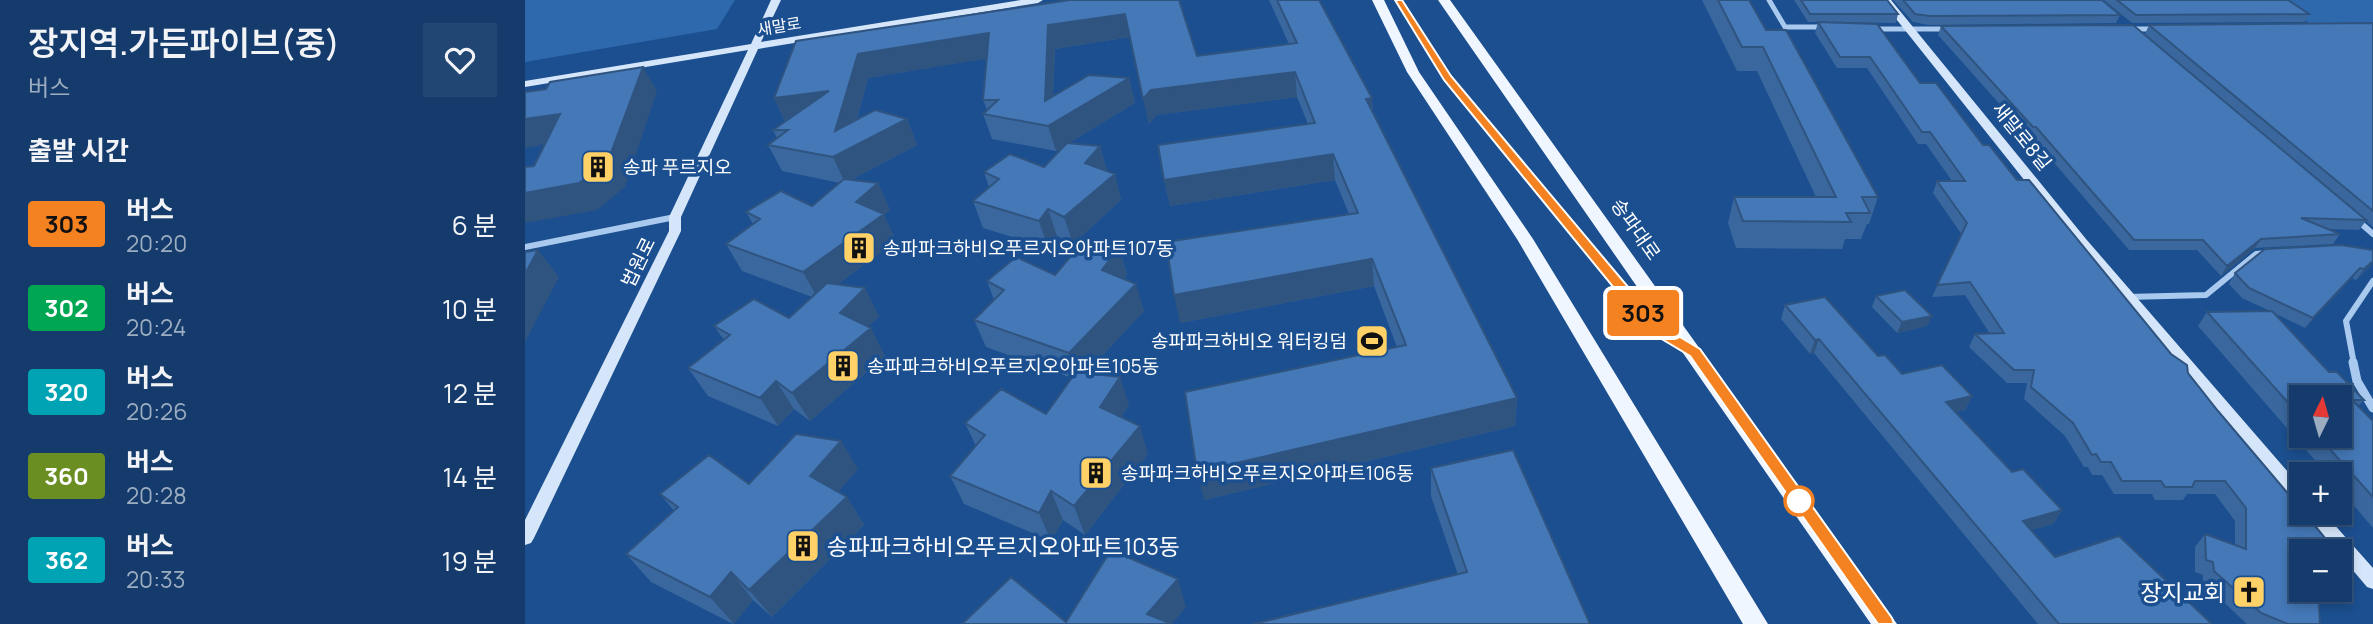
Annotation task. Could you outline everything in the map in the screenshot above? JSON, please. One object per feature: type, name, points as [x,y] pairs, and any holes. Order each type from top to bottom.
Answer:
[{"type":"main road","points":[[1378,0],[1413,72],[1525,239],[1756,624]]},
{"type":"main road","name":"송파대로","points":[[1444,0],[1885,624]]},
{"type":"street","name":"법원로","points":[[525,538],[675,230],[675,217],[776,0]]},
{"type":"street","name":"새말로","points":[[525,84],[1038,0]]},
{"type":"street","points":[[1769,0],[1785,27],[1827,28]]},
{"type":"street","name":"새말로8길","points":[[1886,0],[2127,296],[2289,484]]},
{"type":"street","points":[[2123,22],[2142,37]]},
{"type":"street","points":[[1868,29],[1960,29]]},
{"type":"street","points":[[2119,29],[2157,29]]},
{"type":"street","points":[[525,247],[675,217]]},
{"type":"street","points":[[2354,217],[2373,234]]},
{"type":"street","points":[[2127,296],[2206,295],[2256,254],[2282,252]]},
{"type":"street","points":[[2373,281],[2346,321],[2357,381],[2373,408]]},
{"type":"street","points":[[2324,525],[2373,582]]},
{"type":"shaded area","points":[[525,0],[735,0],[717,29],[525,62]]},
{"type":"shaded area","points":[[2275,0],[2373,0],[2373,24],[2312,25]]},
{"type":"building","points":[[1070,0],[1179,0],[1197,56],[1297,43],[1277,0],[1319,0],[1372,98],[1366,99],[1517,398],[1197,472],[1185,392],[1406,345],[1372,259],[1174,295],[1166,242],[1358,213],[1333,154],[1164,180],[1158,145],[1315,123],[1295,72],[1151,90],[1143,99],[1125,14],[1048,25],[1045,101],[1089,75],[1129,78],[1048,126],[983,114],[998,100],[983,100],[989,33],[858,54],[835,131],[875,110],[907,119],[833,157],[768,145],[788,130],[773,130],[829,91],[774,98],[796,41]]},
{"type":"building","points":[[1718,0],[1749,0],[1766,30],[1786,30],[1878,197],[1862,197],[1870,213],[1846,213],[1851,222],[1743,221],[1734,197],[1836,197],[1763,47],[1742,47]]},
{"type":"building","points":[[1801,0],[1887,0],[1898,14],[1810,14]]},
{"type":"building","points":[[1903,0],[2102,0],[2120,15],[1930,16],[1915,14]]},
{"type":"building","points":[[2117,0],[2288,0],[2309,14],[2136,15]]},
{"type":"building","points":[[1818,22],[1877,24],[1920,83],[1936,83],[1983,145],[1989,145],[2017,180],[2029,180],[2171,354],[2187,365],[2188,373],[2289,495],[2289,525],[2314,525],[2326,539],[2289,539],[2289,602],[2319,602],[2320,624],[2288,624],[2261,613],[2214,571],[2213,562],[2206,560],[2205,534],[2246,549],[2246,508],[2225,481],[2195,481],[2192,487],[2165,487],[2161,481],[2122,481],[2111,462],[2101,462],[2096,454],[2092,455],[2073,423],[2031,387],[2034,370],[2014,370],[1975,334],[2004,333],[1970,282],[1937,285],[1967,223],[1937,181],[1965,181],[1930,132],[1922,132],[1870,57],[1840,57]]},
{"type":"building","points":[[2373,23],[2373,211],[2149,25]]},
{"type":"building","points":[[2133,25],[2366,220],[2301,218],[2340,234],[2261,239],[2227,266],[2203,240],[2134,240],[2036,127],[2033,127],[1941,26]]},
{"type":"building","points":[[643,67],[608,161],[579,183],[525,193],[525,167],[534,166],[560,114],[525,119],[525,92],[546,89],[550,82]]},
{"type":"building","points":[[1067,143],[1100,146],[1085,163],[1115,174],[1064,217],[1048,209],[1039,221],[973,201],[999,179],[984,172],[1010,154],[1044,167]]},
{"type":"building","points":[[844,179],[878,183],[856,202],[884,214],[803,272],[726,244],[760,219],[746,212],[781,191],[812,206]]},
{"type":"building","points":[[1082,243],[1119,247],[1102,270],[1136,284],[1069,353],[974,320],[1004,290],[987,281],[1016,257],[1055,275]]},
{"type":"building","points":[[2341,245],[2373,250],[2373,261],[2364,269],[2360,268],[2313,318],[2249,288],[2235,273],[2265,249]]},
{"type":"building","points":[[538,250],[525,274],[525,252]]},
{"type":"building","points":[[827,283],[865,288],[840,313],[871,328],[792,393],[776,381],[760,398],[688,368],[730,335],[714,326],[754,299],[789,318]]},
{"type":"building","points":[[1905,290],[1932,316],[1902,322],[1876,296]]},
{"type":"building","points":[[1825,297],[1878,356],[1885,355],[1902,374],[1942,365],[1972,396],[1946,402],[2012,472],[2023,469],[2062,510],[2023,521],[2055,557],[2119,536],[2212,624],[2059,624],[1819,339],[1815,340],[1785,305]]},
{"type":"building","points":[[2272,311],[2329,372],[2337,372],[2350,385],[2289,385],[2289,404],[2207,312]]},
{"type":"building","points":[[1076,372],[1120,377],[1100,407],[1140,426],[1074,506],[1051,491],[1039,513],[950,476],[985,435],[965,423],[1001,389],[1046,414]]},
{"type":"building","points":[[2352,388],[2364,400],[2352,400]]},
{"type":"building","points":[[2352,400],[2373,421],[2373,497],[2352,474],[2352,462],[2341,462],[2329,448],[2352,448]]},
{"type":"building","points":[[796,434],[841,441],[810,476],[847,497],[749,590],[731,572],[710,597],[626,554],[678,507],[660,494],[709,455],[749,484]]},
{"type":"building","points":[[1513,450],[1590,624],[1253,624],[1467,572],[1431,468]]},
{"type":"building","points":[[1111,550],[1178,579],[1147,614],[1172,624],[962,624],[1011,577],[1066,622]]},
{"type":"bus line","name":"303","points":[[1399,0],[1447,78],[1655,328],[1695,352],[1885,624]]},
{"type":"place","name":"송파 푸르지오","points":[[598,167]]},
{"type":"place","name":"송파파크하비오푸르지오아파트107동","points":[[859,248]]},
{"type":"place","name":"송파파크하비오 워터킹덤","points":[[1372,341]]},
{"type":"place","name":"송파파크하비오푸르지오아파트105동","points":[[843,366]]},
{"type":"place","name":"송파파크하비오푸르지오아파트106동","points":[[1096,473]]},
{"type":"place","name":"송파파크하비오푸르지오아파트103동","points":[[803,546]]},
{"type":"place","name":"장지교회","points":[[2249,592]]}]
